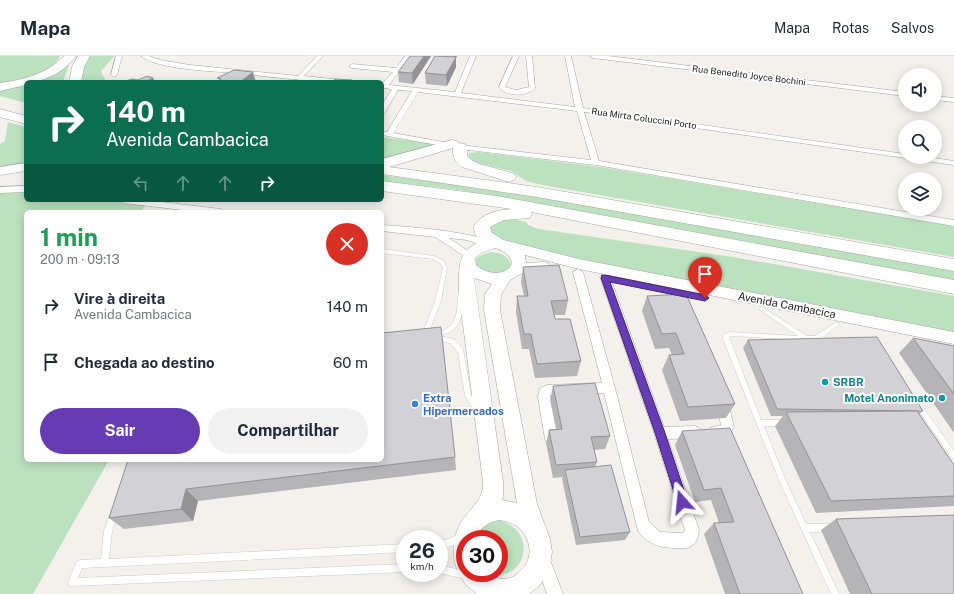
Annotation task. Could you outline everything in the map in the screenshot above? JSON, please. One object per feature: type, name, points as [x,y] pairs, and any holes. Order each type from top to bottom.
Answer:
[{"type":"highway","points":[[30,80],[47,74],[70,56]]},
{"type":"highway","points":[[75,80],[78,67],[84,56]]},
{"type":"highway","points":[[0,87],[24,82]]},
{"type":"highway","points":[[0,101],[24,107]]},
{"type":"highway","points":[[0,113],[24,119]]},
{"type":"highway","points":[[384,164],[456,146],[463,162],[471,166],[505,175],[537,192]]},
{"type":"highway","points":[[0,171],[24,167]]},
{"type":"highway","points":[[384,170],[537,192],[954,266]]},
{"type":"highway","points":[[384,186],[497,201],[954,287]]},
{"type":"highway","points":[[495,244],[483,236],[482,226],[488,220],[496,216],[505,214],[520,214],[547,216],[754,250]]},
{"type":"street","points":[[114,75],[119,56]]},
{"type":"street","points":[[144,56],[159,62],[183,66],[320,80]]},
{"type":"street","points":[[299,78],[320,56]]},
{"type":"street","points":[[384,86],[408,56]]},
{"type":"street","points":[[458,93],[472,56]]},
{"type":"street","points":[[516,56],[502,87],[506,91],[520,93],[532,88],[529,56]]},
{"type":"street","points":[[568,56],[570,77],[576,102],[580,109],[596,163]]},
{"type":"street","name":"Rua Benedito Joyce Bochini","points":[[593,56],[898,93]]},
{"type":"street","points":[[513,63],[530,65]]},
{"type":"street","points":[[352,66],[397,70]]},
{"type":"street","name":"Rua Mirta Coluccini Porto","points":[[384,86],[458,93],[580,109],[898,155]]},
{"type":"street","points":[[384,107],[397,88]]},
{"type":"street","points":[[416,90],[385,134],[456,146],[596,163],[954,223]]},
{"type":"street","points":[[516,101],[520,93]]},
{"type":"street","points":[[942,99],[954,100]]},
{"type":"street","points":[[942,161],[954,163]]},
{"type":"street","points":[[0,190],[24,189]]},
{"type":"street","points":[[136,202],[184,210]]},
{"type":"street","points":[[384,228],[461,235],[495,244],[517,253],[520,258],[520,264],[493,294],[492,310],[527,504],[555,594]]},
{"type":"street","points":[[437,234],[481,276],[497,279],[512,273]]},
{"type":"street","points":[[468,530],[480,516],[493,496],[492,468],[468,264],[473,250],[495,244]]},
{"type":"street","name":"Avenida Cambacica","points":[[495,244],[579,264],[933,337],[954,338]]},
{"type":"street","name":"Avenida Cambacica","points":[[512,273],[555,267],[954,349]]},
{"type":"street","points":[[578,272],[609,388],[643,526],[657,539],[686,541],[690,537],[692,530],[660,433],[605,278]]},
{"type":"street","points":[[552,439],[544,392],[547,390],[609,388]]},
{"type":"street","points":[[660,433],[724,432],[728,427],[721,398]]},
{"type":"street","points":[[480,516],[494,510],[508,510],[521,515],[532,525],[540,547],[537,569],[528,581],[516,589],[506,592],[486,587],[481,582]]},
{"type":"lane","points":[[384,251],[434,258],[442,262],[445,268],[438,301],[424,337]]},
{"type":"lane","points":[[433,337],[453,327],[457,320],[460,296],[468,264]]},
{"type":"lane","points":[[762,309],[806,338]]},
{"type":"lane","points":[[816,338],[837,324]]},
{"type":"lane","points":[[828,339],[730,334],[726,336],[782,480],[835,594]]},
{"type":"lane","points":[[417,338],[433,337],[452,341],[461,351],[468,396],[486,425]]},
{"type":"lane","points":[[913,397],[954,456]]},
{"type":"lane","points":[[760,423],[791,422]]},
{"type":"lane","points":[[922,422],[930,422]]},
{"type":"lane","points":[[105,562],[108,531],[115,510]]},
{"type":"lane","points":[[805,528],[836,528]]},
{"type":"lane","points":[[396,548],[80,564],[72,582],[396,568]]},
{"type":"green space","points":[[0,56],[60,56],[56,62],[42,72],[25,79],[0,84]]},
{"type":"green space","points":[[89,56],[114,56],[101,71],[105,80],[79,80],[80,72]]},
{"type":"green space","points":[[69,65],[64,80],[39,80],[48,77]]},
{"type":"green space","points":[[24,84],[24,102],[0,96],[0,89]]},
{"type":"green space","points":[[8,122],[24,126],[24,165],[0,169],[0,144],[5,141]]},
{"type":"green space","points":[[384,137],[437,144],[384,160]]},
{"type":"green space","points":[[479,152],[601,167],[954,226],[954,257],[542,185],[526,181],[511,171],[470,161],[468,158],[469,153]]},
{"type":"green space","points":[[384,175],[510,192],[954,271],[954,280],[509,198],[444,188],[384,181]]},
{"type":"green space","points":[[24,190],[24,202],[148,203],[142,210],[24,210],[24,462],[108,462],[33,594],[0,594],[0,192]]},
{"type":"green space","points":[[507,218],[526,222],[528,225],[539,229],[733,257],[954,296],[954,334],[579,260],[489,239],[488,225]]},
{"type":"green space","points":[[491,252],[501,254],[508,259],[511,265],[507,273],[479,274],[474,262],[479,256]]},
{"type":"green space","points":[[498,520],[511,526],[520,534],[523,544],[523,555],[519,564],[512,571],[508,572],[508,530],[478,530],[490,522]]},
{"type":"building","points":[[410,56],[424,56],[412,73],[398,72]]},
{"type":"building","points":[[435,56],[456,57],[446,75],[425,73]]},
{"type":"building","points":[[234,70],[253,72],[243,80],[219,80],[221,79],[217,78]]},
{"type":"building","points":[[147,76],[153,78],[149,80],[138,80]]},
{"type":"building","points":[[559,265],[568,300],[551,301],[555,319],[570,319],[581,361],[537,364],[531,334],[524,334],[517,296],[528,296],[523,267]]},
{"type":"building","points":[[686,294],[735,404],[688,407],[669,355],[684,354],[676,333],[662,334],[647,296]]},
{"type":"building","name":"Extra Hipermercados","points":[[441,327],[455,457],[186,489],[181,509],[109,518],[127,462],[384,462],[384,333]]},
{"type":"building","name":"SRBR","points":[[877,337],[923,411],[777,409],[748,340]]},
{"type":"building","points":[[913,338],[954,346],[954,394]]},
{"type":"building","points":[[595,383],[610,436],[591,437],[597,462],[556,465],[549,430],[562,429],[553,386]]},
{"type":"building","points":[[917,411],[954,465],[954,496],[831,501],[786,412]]},
{"type":"building","points":[[730,428],[803,594],[740,594],[714,523],[734,522],[721,488],[704,490],[682,431]]},
{"type":"building","points":[[611,465],[630,532],[580,537],[565,470]]},
{"type":"building","points":[[954,515],[954,594],[872,594],[836,519]]},
{"type":"place","name":"SRBR","points":[[825,382]]},
{"type":"place","name":"Motel Anonimato","points":[[942,398]]},
{"type":"place","name":"Extra Hipermercados","points":[[415,404]]},
{"type":"route","points":[[682,502],[660,433],[605,278],[705,298]]}]
